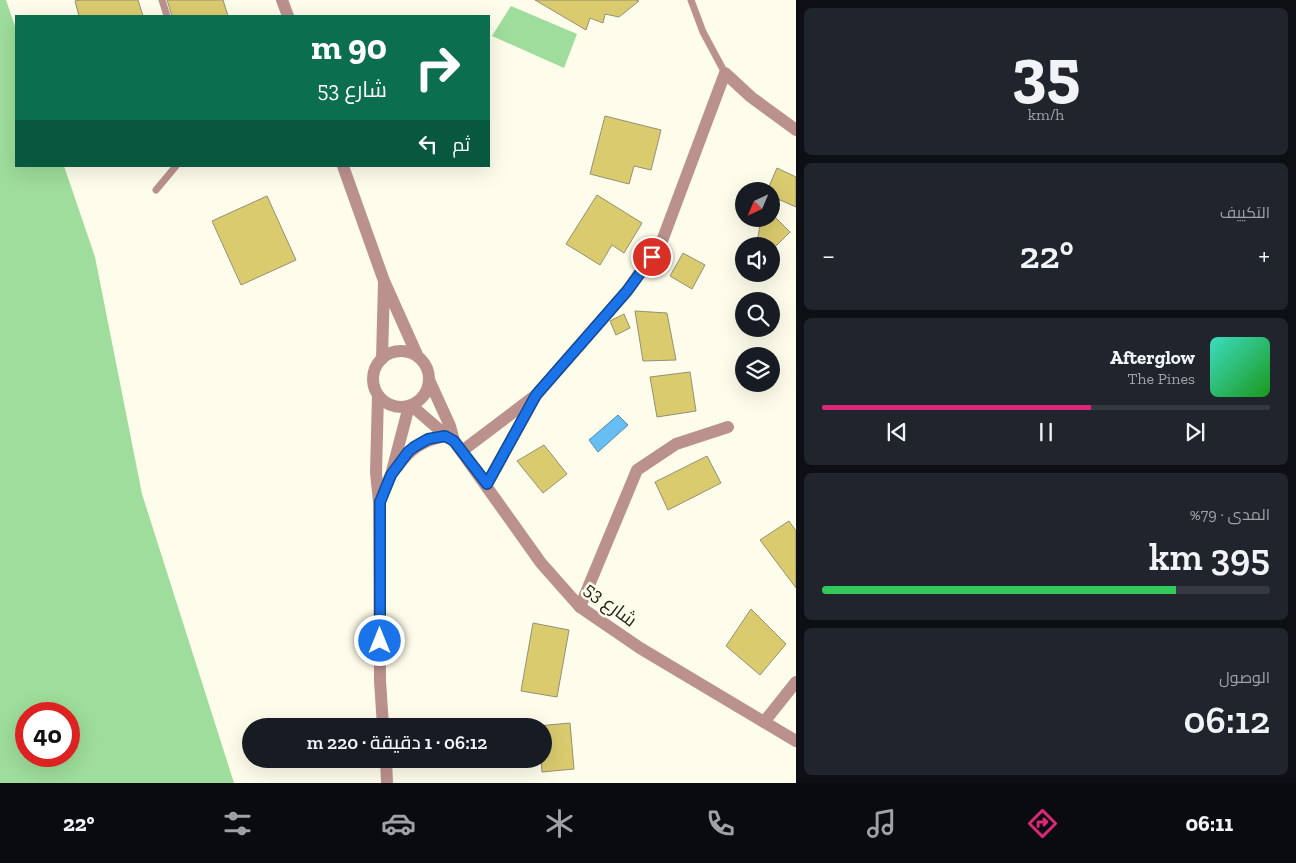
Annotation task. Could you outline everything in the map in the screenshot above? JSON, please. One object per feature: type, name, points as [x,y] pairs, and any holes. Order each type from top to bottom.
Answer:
[{"type":"street","points":[[282,0],[288,15]]},
{"type":"street","points":[[487,484],[536,395],[627,291],[662,241],[725,73],[751,98],[796,130]]},
{"type":"street","points":[[343,167],[384,281],[418,356],[425,363],[430,382],[450,426],[454,443]]},
{"type":"street","points":[[382,359],[384,281]]},
{"type":"street","points":[[382,718],[380,681],[380,502],[376,473],[378,395],[373,382],[375,369],[382,359],[393,352],[406,351],[418,356]]},
{"type":"street","points":[[378,395],[386,403],[397,407],[410,406],[421,400],[427,392],[430,382]]},
{"type":"street","points":[[391,475],[408,452],[428,439],[454,443],[536,395]]},
{"type":"street","points":[[410,406],[454,443]]},
{"type":"street","points":[[380,502],[391,475],[410,406]]},
{"type":"street","points":[[580,607],[637,470],[676,444],[728,427]]},
{"type":"street","name":"شارع 53","points":[[454,443],[487,484],[517,532],[540,563],[580,607],[640,648],[796,741]]},
{"type":"street","points":[[764,722],[796,682]]},
{"type":"street","points":[[386,768],[387,783]]},
{"type":"lane","points":[[162,0],[167,15]]},
{"type":"lane","points":[[691,0],[703,32],[725,73]]},
{"type":"lane","points":[[156,190],[175,167]]},
{"type":"green space","points":[[0,0],[6,0],[15,26],[15,167],[64,167],[95,257],[142,494],[234,783],[0,783]]},
{"type":"green space","points":[[511,6],[577,34],[564,68],[492,36]]},
{"type":"water","points":[[618,415],[628,425],[598,452],[589,440]]},
{"type":"building","points":[[138,0],[143,15],[79,15],[75,1]]},
{"type":"building","points":[[167,0],[223,0],[228,15],[172,15]]},
{"type":"building","points":[[535,0],[639,1],[619,17],[605,14],[603,23],[590,18],[586,30]]},
{"type":"building","points":[[605,116],[661,130],[651,170],[634,166],[629,184],[590,174]]},
{"type":"building","points":[[777,168],[796,177],[796,207],[780,200],[780,182],[771,182]]},
{"type":"building","points":[[597,195],[642,223],[624,253],[612,245],[600,265],[566,244]]},
{"type":"building","points":[[267,196],[296,260],[241,285],[212,221]]},
{"type":"building","points":[[780,222],[790,232],[780,242],[780,237],[758,237],[760,228],[780,228]]},
{"type":"building","points":[[683,253],[705,265],[692,289],[670,276]]},
{"type":"building","points":[[635,311],[667,313],[676,360],[643,361]]},
{"type":"building","points":[[624,314],[630,328],[616,335],[610,321]]},
{"type":"building","points":[[690,372],[696,411],[657,417],[650,377]]},
{"type":"building","points":[[544,445],[567,474],[543,493],[517,461]]},
{"type":"building","points":[[707,456],[721,483],[668,510],[655,482]]},
{"type":"building","points":[[789,521],[796,531],[796,588],[760,540]]},
{"type":"building","points":[[751,609],[786,644],[760,675],[726,646]]},
{"type":"building","points":[[533,623],[569,630],[557,697],[521,691]]},
{"type":"building","points":[[570,723],[574,769],[542,772],[542,768],[552,768],[552,725]]},
{"type":"route","points":[[380,641],[380,502],[391,475],[408,452],[428,439],[445,436],[454,441],[487,484],[536,395],[627,291],[652,257]]}]
